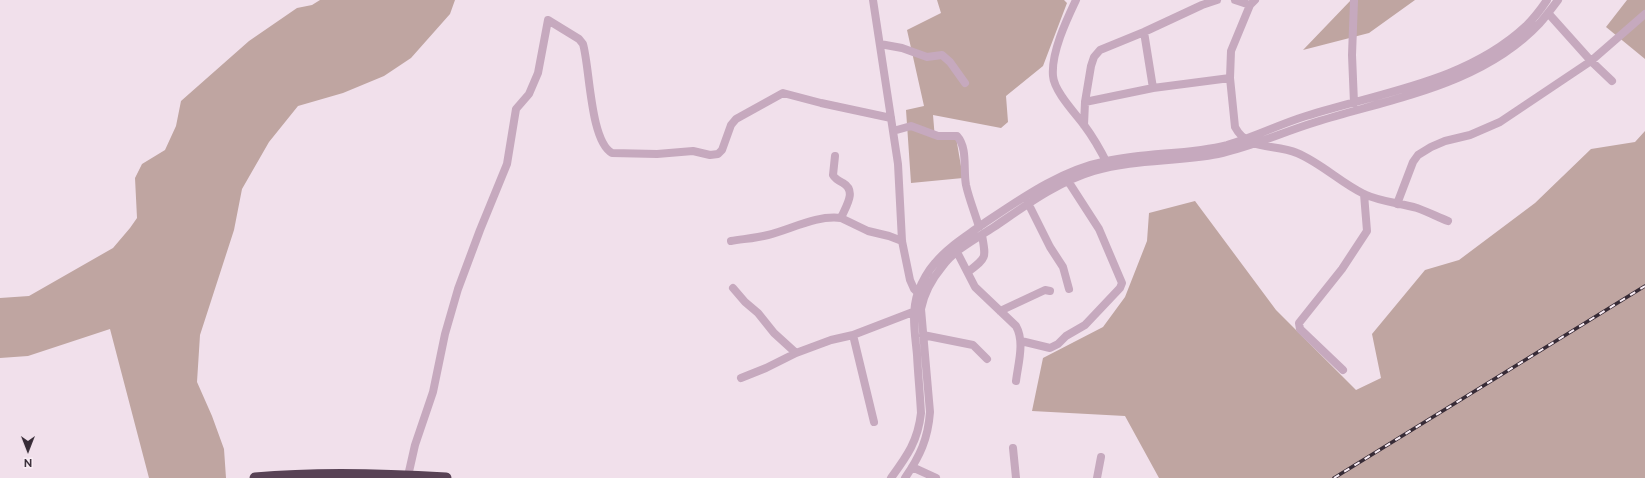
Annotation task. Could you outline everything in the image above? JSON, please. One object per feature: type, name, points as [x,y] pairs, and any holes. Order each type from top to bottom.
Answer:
[{"type":"highway","points":[[255,478],[324,474],[446,478]]},
{"type":"street","points":[[873,0],[898,164],[902,241],[910,280],[914,289],[920,295]]},
{"type":"street","points":[[1076,0],[1066,21],[1057,46],[1053,76],[1054,83],[1070,109],[1084,125],[1107,164]]},
{"type":"street","points":[[1084,125],[1085,102],[1091,66],[1094,57],[1100,50],[1144,32],[1202,5],[1217,0]]},
{"type":"street","points":[[1235,0],[1252,2],[1231,52],[1230,78],[1235,128],[1243,139],[1254,144],[1295,152],[1311,159],[1364,194],[1382,201],[1417,208],[1448,221]]},
{"type":"street","points":[[891,478],[908,454],[919,430],[921,413],[917,311],[921,286],[934,263],[947,250],[1068,181],[1107,164],[1128,157],[1180,154],[1228,144],[1305,116],[1413,87],[1473,62],[1513,37],[1528,25],[1547,0]]},
{"type":"street","points":[[920,295],[942,266],[956,252],[1031,193],[1060,176],[1087,166],[1183,160],[1219,154],[1254,144],[1300,126],[1395,100],[1460,76],[1494,59],[1540,24],[1558,0]]},
{"type":"street","points":[[1354,1],[1352,55],[1354,103]]},
{"type":"street","points":[[1548,13],[1591,61],[1612,81]]},
{"type":"street","points":[[1397,204],[1413,162],[1418,155],[1445,140],[1470,135],[1500,122],[1591,61],[1645,14]]},
{"type":"street","points":[[408,476],[415,446],[433,392],[458,289],[507,164],[516,108],[529,94],[538,73],[548,20],[579,39],[583,44],[590,94],[601,141],[606,150],[612,153],[657,154],[693,151],[710,155],[718,154],[722,150],[731,124],[736,119],[783,93],[820,103],[891,118]]},
{"type":"street","points":[[1144,32],[1153,88]]},
{"type":"street","points":[[880,44],[902,48],[926,57],[942,55],[950,62],[966,83]]},
{"type":"street","points":[[1085,102],[1153,88],[1230,78]]},
{"type":"street","points":[[893,131],[911,126],[938,136],[957,136],[961,140],[964,152],[966,184],[981,231],[986,254],[982,261],[968,272]]},
{"type":"street","points":[[835,156],[832,175],[850,189],[850,196],[842,218]]},
{"type":"street","points":[[1021,341],[1050,348],[1058,344],[1066,336],[1085,325],[1120,288],[1122,283],[1099,229],[1068,181]]},
{"type":"street","points":[[1343,370],[1300,329],[1299,323],[1342,269],[1367,230],[1364,194]]},
{"type":"street","points":[[1028,203],[1050,247],[1063,267],[1069,289]]},
{"type":"street","points":[[731,240],[769,234],[816,220],[842,218],[868,231],[902,241]]},
{"type":"street","points":[[956,252],[975,287],[1016,326],[1019,332],[1021,341],[1016,382]]},
{"type":"street","points":[[733,288],[745,302],[758,313],[774,333],[796,353]]},
{"type":"street","points":[[1000,311],[1045,290],[1050,291]]},
{"type":"street","points":[[905,478],[925,441],[929,427],[930,412],[922,335],[917,311]]},
{"type":"street","points":[[741,378],[766,368],[796,353],[831,340],[853,335],[917,311]]},
{"type":"street","points":[[853,335],[874,422]]},
{"type":"street","points":[[922,335],[974,345],[986,359]]},
{"type":"street","points":[[1013,448],[1016,478]]},
{"type":"street","points":[[1098,478],[1101,457]]},
{"type":"street","points":[[912,467],[936,478]]},
{"type":"shaded area","points":[[320,0],[455,0],[450,14],[411,58],[384,76],[343,93],[298,106],[269,142],[242,189],[234,230],[200,335],[197,382],[212,416],[224,449],[226,478],[149,478],[110,329],[28,356],[0,358],[0,298],[29,296],[113,248],[137,218],[135,178],[142,164],[165,150],[176,126],[181,101],[249,41],[297,8],[312,5]]},
{"type":"shaded area","points":[[937,0],[1064,0],[1067,3],[1043,66],[1006,96],[1008,122],[1001,128],[933,115],[935,139],[956,137],[963,178],[911,183],[906,110],[924,106],[907,30],[941,13]]},
{"type":"shaded area","points":[[1351,0],[1415,0],[1369,33],[1303,50]]},
{"type":"shaded area","points":[[1627,0],[1645,0],[1645,59],[1606,27]]},
{"type":"shaded area","points":[[1645,131],[1645,478],[1159,478],[1125,416],[1032,411],[1043,358],[1103,327],[1125,297],[1147,241],[1149,213],[1195,201],[1276,310],[1356,390],[1381,378],[1372,334],[1425,270],[1459,260],[1535,203],[1591,149],[1635,142]]},
{"type":"railway","points":[[1334,478],[1645,286]]}]
